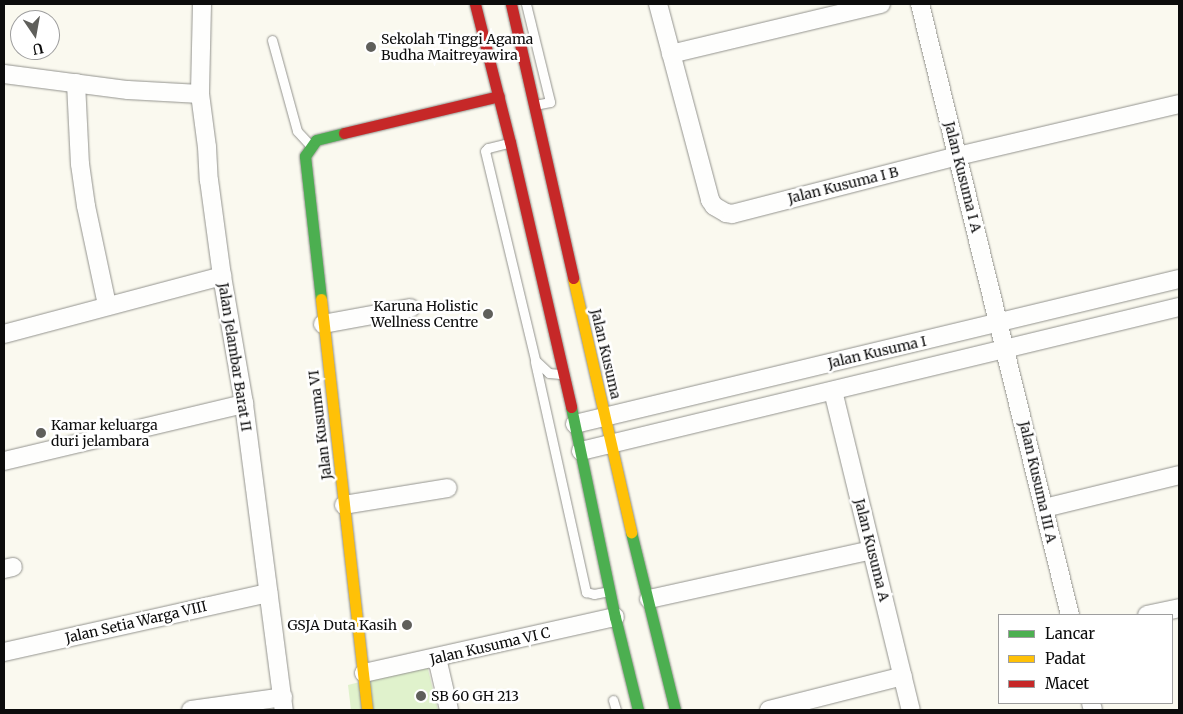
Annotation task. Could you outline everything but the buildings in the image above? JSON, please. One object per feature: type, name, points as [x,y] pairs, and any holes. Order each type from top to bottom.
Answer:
[{"type":"street","name":"Jalan Jelambar Barat II","points":[[202,4],[200,94],[222,276],[244,404],[284,704]]},
{"type":"street","points":[[475,4],[510,142],[581,451],[609,591],[638,710]]},
{"type":"street","name":"Jalan Kusuma","points":[[511,4],[610,444],[675,710]]},
{"type":"street","name":"Jalan Kusuma I B","points":[[658,4],[710,200],[714,206],[726,213],[732,214],[958,156],[1179,104]]},
{"type":"street","points":[[671,54],[881,4]]},
{"type":"street","name":"Jalan Kusuma I A","points":[[920,4],[1006,349]]},
{"type":"street","points":[[4,74],[128,90],[200,94]]},
{"type":"street","points":[[76,83],[80,164],[86,206],[107,305]]},
{"type":"street","points":[[313,143],[499,96]]},
{"type":"street","name":"Jalan Kusuma VI","points":[[313,143],[305,156],[304,165],[367,710]]},
{"type":"street","points":[[4,334],[107,305],[222,276]]},
{"type":"street","name":"Jalan Kusuma I","points":[[575,424],[1179,279]]},
{"type":"street","name":"Jalan Kusuma I","points":[[581,451],[1179,307]]},
{"type":"street","points":[[323,324],[411,308]]},
{"type":"street","name":"Jalan Kusuma III A","points":[[1006,349],[1070,614]]},
{"type":"street","name":"Jalan Kusuma A","points":[[833,390],[911,710]]},
{"type":"street","points":[[4,461],[244,404]]},
{"type":"street","points":[[1044,508],[1179,475]]},
{"type":"street","points":[[344,505],[448,488]]},
{"type":"street","points":[[649,599],[872,550]]},
{"type":"street","name":"Jalan Setia Warga VIII","points":[[4,652],[269,593]]},
{"type":"street","points":[[1152,614],[1179,608]]},
{"type":"street","name":"Jalan Kusuma VI C","points":[[364,673],[615,617]]},
{"type":"street","points":[[437,658],[449,710]]},
{"type":"street","points":[[769,710],[903,676]]},
{"type":"street","points":[[191,710],[284,704]]},
{"type":"lane","points":[[526,4],[550,102],[534,105]]},
{"type":"lane","points":[[272,40],[297,131],[313,143]]},
{"type":"lane","points":[[510,142],[488,148],[485,152],[586,592],[594,594],[609,591]]},
{"type":"lane","points":[[534,360],[549,373],[563,374]]},
{"type":"lane","points":[[613,700],[616,710]]},
{"type":"green space","points":[[427,665],[438,710],[351,710],[348,685]]},
{"type":"traffic: fast","points":[[321,299],[305,156],[316,140],[344,133]]},
{"type":"traffic: fast","points":[[571,407],[615,617],[638,710]]},
{"type":"traffic: fast","points":[[631,532],[675,710]]},
{"type":"traffic: slow","points":[[573,278],[631,532]]},
{"type":"traffic: slow","points":[[321,299],[367,710]]},
{"type":"traffic: jam","points":[[475,4],[510,142],[571,407]]},
{"type":"traffic: jam","points":[[511,4],[573,278]]},
{"type":"traffic: jam","points":[[344,133],[499,96]]},
{"type":"place","name":"Sekolah Tinggi Agama Budha Maitreyawira","points":[[371,47]]},
{"type":"place","name":"Karuna Holistic Wellness Centre","points":[[488,314]]},
{"type":"place","name":"Kamar keluarga duri jelambara","points":[[41,433]]},
{"type":"place","name":"GSJA Duta Kasih","points":[[407,625]]},
{"type":"place","name":"SB 60 GH 213","points":[[421,696]]}]
